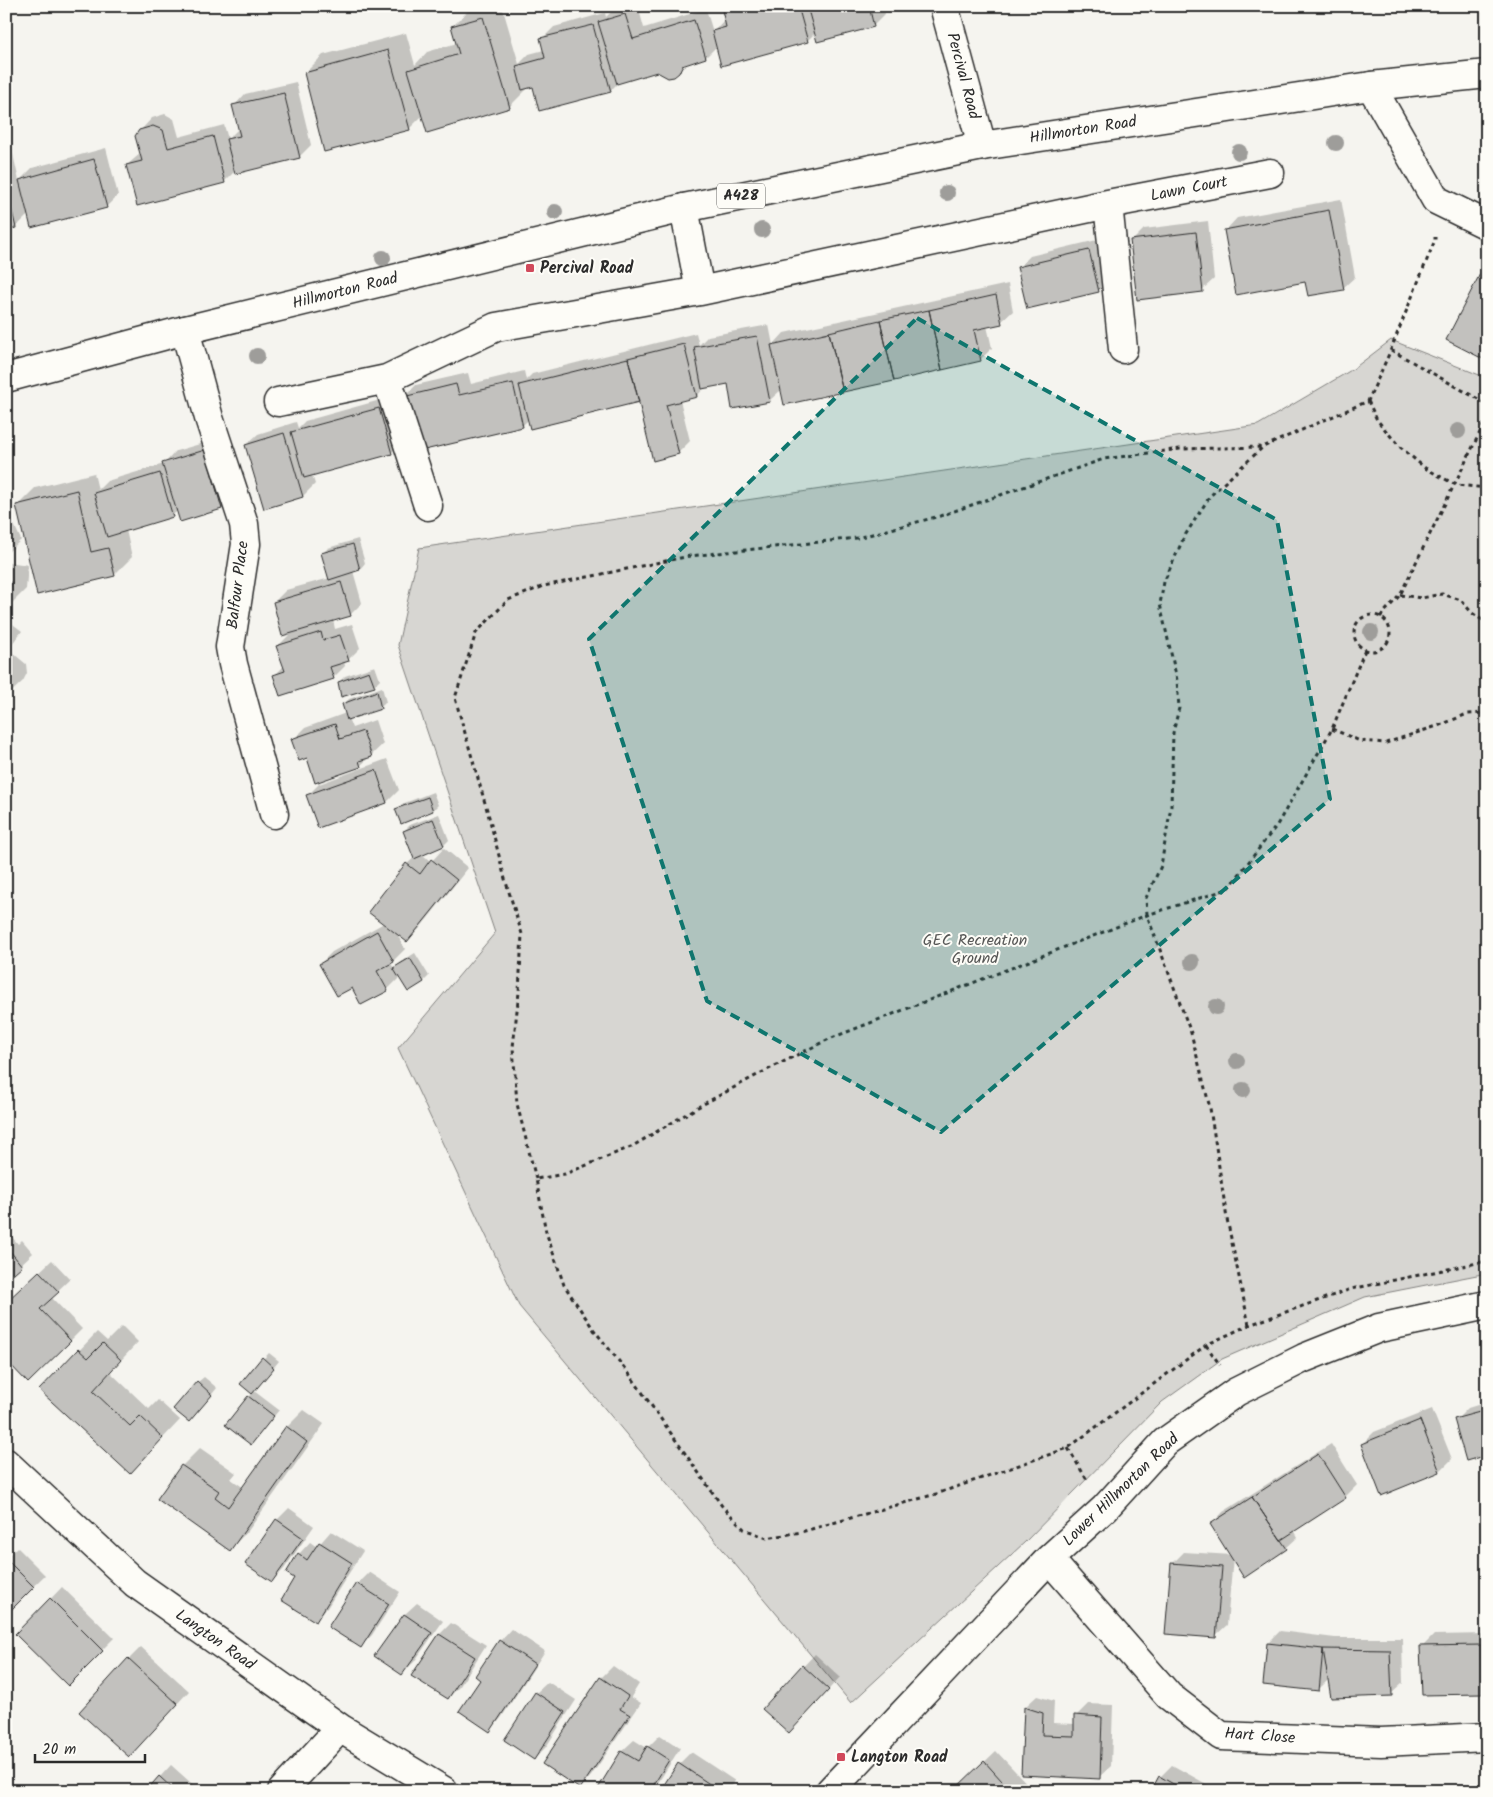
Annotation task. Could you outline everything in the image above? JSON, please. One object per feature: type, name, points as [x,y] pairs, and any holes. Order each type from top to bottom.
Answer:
[{"type":"main road","name":"Percival Road","points":[[944,6],[982,146]]},
{"type":"main road","name":"Hillmorton Road","points":[[6,378],[185,330],[684,208],[982,146],[1371,86],[1487,74]]},
{"type":"main road","points":[[1371,86],[1436,200],[1487,225]]},
{"type":"main road","name":"Lawn Court","points":[[1108,204],[1270,173]]},
{"type":"main road","points":[[278,402],[387,379],[496,327],[700,291],[1108,204],[1123,349]]},
{"type":"main road","points":[[684,208],[700,291]]},
{"type":"main road","name":"Balfour Place","points":[[185,330],[209,418],[244,524],[246,544],[230,647],[274,814]]},
{"type":"main road","points":[[387,379],[428,506]]},
{"type":"main road","name":"Lower Hillmorton Road","points":[[830,1791],[1049,1559],[1105,1508],[1165,1442],[1236,1392],[1304,1358],[1378,1328],[1487,1304]]},
{"type":"main road","name":"Langton Road","points":[[6,1463],[135,1583],[340,1728],[444,1791]]},
{"type":"main road","name":"Hart Close","points":[[1049,1559],[1169,1696],[1221,1736],[1381,1742],[1487,1736]]},
{"type":"main road","points":[[282,1791],[340,1728]]},
{"type":"path","points":[[1249,1325],[1227,1219],[1210,1108],[1191,1033],[1148,916],[1146,898],[1161,866],[1171,806],[1173,733],[1179,708],[1178,680],[1160,604],[1164,582],[1184,537],[1210,496],[1263,446],[1368,401],[1436,240],[1434,232]]},
{"type":"path","points":[[1391,350],[1487,404]]},
{"type":"path","points":[[1368,401],[1377,420],[1399,446],[1424,468],[1456,485],[1487,488]]},
{"type":"path","points":[[1380,618],[1400,595],[1456,485],[1487,418]]},
{"type":"path","points":[[1263,446],[1180,449],[1104,459],[940,516],[857,538],[690,556],[544,586],[508,600],[476,633],[455,698],[489,817],[504,879],[522,934],[519,992],[513,1047],[517,1104],[536,1179],[546,1232],[564,1285],[594,1330],[630,1376],[722,1506],[744,1529],[767,1538],[801,1532],[936,1494],[1068,1448],[1206,1345],[1249,1325],[1351,1289],[1487,1261]]},
{"type":"path","points":[[1400,595],[1422,598],[1442,594],[1461,600],[1472,613],[1487,623]]},
{"type":"path","points":[[1374,616],[1380,618],[1390,631],[1389,637],[1382,648],[1365,650],[1356,642],[1354,636],[1356,625],[1365,617],[1374,616]]},
{"type":"path","points":[[536,1179],[565,1174],[631,1147],[729,1090],[829,1039],[1148,916],[1228,889],[1277,825],[1332,729],[1365,650]]},
{"type":"path","points":[[1332,729],[1360,741],[1386,743],[1466,714],[1487,712]]},
{"type":"highlighted area","points":[[917,318],[1277,520],[1330,799],[941,1132],[707,1001],[589,639]]},
{"type":"green space","name":"GEC Recreation Ground","points":[[1391,340],[1487,378],[1487,1273],[1365,1297],[1222,1359],[1162,1402],[1025,1542],[851,1703],[519,1306],[398,1048],[495,933],[398,645],[419,548],[1258,425],[1353,369]]},
{"type":"building","points":[[721,6],[764,6],[765,11],[780,6],[798,6],[808,42],[721,66],[712,31],[726,27]]},
{"type":"building","points":[[807,6],[869,6],[874,27],[817,42]]},
{"type":"building","points":[[625,14],[633,39],[694,20],[706,58],[682,66],[679,73],[674,77],[668,78],[657,72],[617,84],[598,22]]},
{"type":"building","points":[[483,17],[510,108],[427,133],[408,70],[459,54],[451,26]]},
{"type":"building","points":[[593,25],[611,92],[539,111],[533,87],[522,90],[516,66],[545,58],[540,38]]},
{"type":"building","points":[[388,50],[410,130],[324,152],[304,73]]},
{"type":"building","points":[[284,93],[300,158],[235,174],[226,139],[240,136],[232,105]]},
{"type":"building","points":[[153,126],[163,130],[168,148],[213,136],[225,183],[137,206],[126,165],[142,161],[135,136],[139,130]]},
{"type":"building","points":[[94,159],[107,208],[31,228],[19,180]]},
{"type":"building","points":[[6,186],[16,228],[6,230]]},
{"type":"building","points":[[1329,210],[1344,290],[1308,296],[1305,282],[1236,295],[1224,230]]},
{"type":"building","points":[[1196,232],[1203,292],[1137,300],[1130,240]]},
{"type":"building","points":[[1089,250],[1099,292],[1027,309],[1017,267]]},
{"type":"building","points":[[1481,272],[1487,275],[1487,361],[1446,340]]},
{"type":"building","points":[[996,295],[1002,324],[974,330],[981,361],[942,370],[929,310]]},
{"type":"building","points":[[929,310],[942,370],[894,381],[880,320]]},
{"type":"building","points":[[880,320],[894,381],[843,392],[829,332]]},
{"type":"building","points":[[829,332],[843,392],[784,405],[771,345]]},
{"type":"building","points":[[757,336],[770,402],[732,409],[728,384],[702,389],[694,347]]},
{"type":"building","points":[[684,344],[697,397],[666,405],[679,454],[653,461],[628,358]]},
{"type":"building","points":[[628,358],[639,402],[530,429],[519,385]]},
{"type":"building","points":[[513,383],[523,427],[416,452],[403,397],[456,384],[459,395]]},
{"type":"building","points":[[379,408],[392,454],[304,478],[291,432]]},
{"type":"building","points":[[284,433],[303,497],[264,509],[245,445]]},
{"type":"building","points":[[205,450],[222,509],[180,522],[162,463]]},
{"type":"building","points":[[160,473],[173,517],[107,537],[94,493]]},
{"type":"building","points":[[77,490],[91,552],[108,548],[115,576],[37,595],[16,505]]},
{"type":"building","points":[[353,544],[360,570],[329,580],[321,553]]},
{"type":"building","points":[[6,582],[11,582],[9,608],[6,608]]},
{"type":"building","points":[[341,582],[351,616],[282,636],[273,602]]},
{"type":"building","points":[[321,632],[323,640],[340,635],[349,661],[330,667],[334,679],[280,696],[273,675],[285,671],[276,646]]},
{"type":"building","points":[[369,671],[375,687],[341,697],[338,682]]},
{"type":"building","points":[[6,680],[9,682],[10,692],[6,698]]},
{"type":"building","points":[[377,691],[381,709],[347,720],[342,704]]},
{"type":"building","points":[[335,724],[340,739],[363,731],[372,757],[359,761],[361,767],[315,783],[307,758],[299,761],[291,739]]},
{"type":"building","points":[[376,770],[387,803],[318,828],[306,795]]},
{"type":"building","points":[[428,797],[433,811],[401,824],[395,809]]},
{"type":"building","points":[[433,819],[444,846],[414,859],[403,831]]},
{"type":"building","points":[[431,859],[457,880],[407,942],[368,912],[406,863],[420,874]]},
{"type":"building","points":[[377,931],[394,962],[377,971],[388,991],[361,1005],[352,988],[337,996],[319,964]]},
{"type":"building","points":[[410,958],[424,982],[408,992],[393,968]]},
{"type":"building","points":[[10,1251],[22,1266],[6,1280],[6,1254]]},
{"type":"building","points":[[39,1271],[59,1292],[40,1309],[71,1341],[28,1383],[6,1360],[6,1302]]},
{"type":"building","points":[[103,1343],[121,1360],[93,1391],[130,1426],[140,1416],[163,1438],[130,1474],[39,1390],[78,1349],[88,1358]]},
{"type":"building","points":[[262,1357],[274,1368],[252,1394],[240,1384]]},
{"type":"building","points":[[197,1381],[212,1395],[189,1422],[173,1409]]},
{"type":"building","points":[[248,1396],[274,1416],[251,1445],[225,1425]]},
{"type":"building","points":[[1487,1410],[1487,1455],[1466,1461],[1454,1419]]},
{"type":"building","points":[[1420,1420],[1440,1472],[1381,1496],[1361,1444]]},
{"type":"building","points":[[286,1426],[307,1442],[230,1551],[157,1499],[181,1465],[219,1491],[215,1497],[228,1507]]},
{"type":"building","points":[[1318,1454],[1346,1498],[1281,1540],[1252,1497]]},
{"type":"building","points":[[1252,1497],[1287,1549],[1244,1578],[1210,1524]]},
{"type":"building","points":[[276,1519],[303,1538],[272,1582],[245,1564]]},
{"type":"building","points":[[319,1542],[352,1563],[316,1622],[281,1600],[294,1578],[286,1573],[298,1553],[307,1560]]},
{"type":"building","points":[[6,1559],[34,1587],[6,1615]]},
{"type":"building","points":[[1171,1563],[1222,1567],[1216,1638],[1165,1634]]},
{"type":"building","points":[[356,1583],[389,1604],[361,1648],[328,1627]]},
{"type":"building","points":[[50,1598],[103,1651],[68,1686],[15,1634]]},
{"type":"building","points":[[404,1614],[432,1633],[402,1675],[374,1656]]},
{"type":"building","points":[[439,1634],[475,1657],[448,1699],[411,1676]]},
{"type":"building","points":[[499,1640],[535,1664],[490,1732],[459,1711],[480,1680],[475,1676]]},
{"type":"building","points":[[1267,1643],[1323,1649],[1319,1691],[1263,1685]]},
{"type":"building","points":[[1481,1645],[1482,1694],[1422,1695],[1420,1646]]},
{"type":"building","points":[[1323,1649],[1390,1650],[1392,1696],[1331,1698]]},
{"type":"building","points":[[128,1658],[178,1704],[129,1757],[79,1712]]},
{"type":"building","points":[[802,1665],[829,1690],[789,1733],[762,1709]]},
{"type":"building","points":[[600,1677],[628,1696],[620,1709],[630,1715],[580,1789],[542,1764]]},
{"type":"building","points":[[535,1692],[565,1712],[534,1760],[504,1740]]},
{"type":"building","points":[[1024,1707],[1043,1713],[1042,1735],[1074,1736],[1074,1715],[1102,1717],[1100,1779],[1021,1775]]},
{"type":"building","points":[[647,1746],[669,1760],[650,1791],[597,1790],[621,1751],[638,1761]]},
{"type":"building","points":[[984,1761],[1011,1791],[953,1791]]},
{"type":"building","points":[[678,1763],[720,1791],[660,1791]]},
{"type":"building","points":[[159,1776],[175,1791],[146,1791]]},
{"type":"building","points":[[1159,1776],[1186,1791],[1151,1791]]},
{"type":"place","name":"Percival Road","points":[[530,268]]},
{"type":"place","name":"Langton Road","points":[[841,1757]]}]
